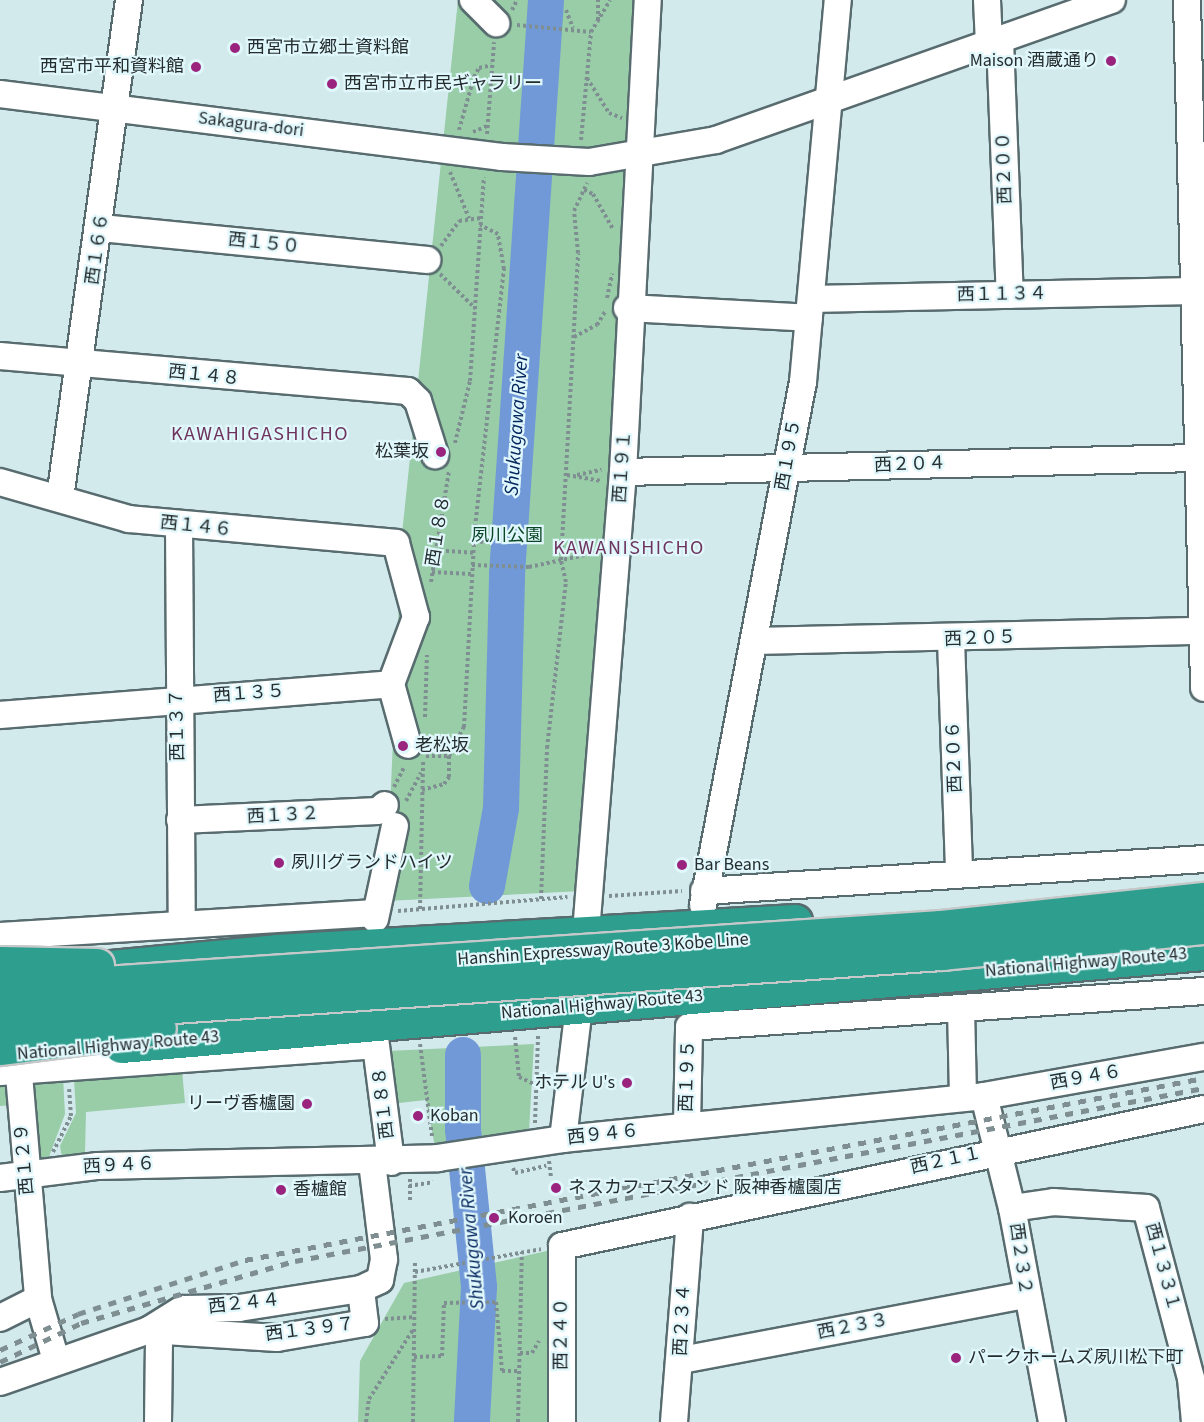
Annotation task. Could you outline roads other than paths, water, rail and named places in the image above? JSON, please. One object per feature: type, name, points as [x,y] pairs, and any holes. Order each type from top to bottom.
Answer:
[{"type":"highway","points":[[3,976],[276,951],[586,932],[944,914],[1204,892]]},
{"type":"highway","name":"Hanshin Expressway Route 3 Kobe Line","points":[[0,1018],[328,982],[941,927],[1204,899]]},
{"type":"highway","name":"Hanshin Expressway Route 3 Kobe Line","points":[[328,982],[942,953],[1204,927]]},
{"type":"highway","points":[[942,953],[1051,961],[1204,942]]},
{"type":"highway","name":"National Highway Route 43","points":[[7,1060],[578,1026],[1204,953]]},
{"type":"highway","points":[[3,976],[328,982]]},
{"type":"highway","points":[[7,1060],[248,1018],[328,982]]},
{"type":"street","name":"西１６６","points":[[60,498],[101,228],[129,0]]},
{"type":"street","points":[[473,0],[506,24]]},
{"type":"street","name":"西１９１","points":[[586,932],[620,474],[622,309],[648,0]]},
{"type":"street","name":"西１９５","points":[[838,0],[811,308],[787,469],[756,641],[704,898],[959,873]]},
{"type":"street","name":"西２００","points":[[987,0],[994,42],[1010,295]]},
{"type":"street","name":"Sakagura-dori","points":[[0,94],[491,156],[567,163],[634,148],[716,140],[829,102],[1112,0]]},
{"type":"street","points":[[1187,0],[1196,458],[1204,631],[1204,688]]},
{"type":"street","name":"西１５０","points":[[101,228],[430,262]]},
{"type":"street","name":"西１１３４","points":[[622,309],[811,308],[1010,295],[1193,291]]},
{"type":"street","name":"西１４８","points":[[0,356],[408,392],[418,401],[446,456]]},
{"type":"street","name":"西２０４","points":[[620,474],[1196,458]]},
{"type":"street","name":"西１４６","points":[[0,482],[129,519],[179,526],[396,543],[416,617],[391,684]]},
{"type":"street","name":"西１３７","points":[[179,526],[177,699],[182,925]]},
{"type":"street","name":"西２０５","points":[[756,641],[951,640],[1204,631]]},
{"type":"street","name":"西２０６","points":[[951,640],[959,873]]},
{"type":"street","points":[[391,684],[418,748]]},
{"type":"street","name":"西１３５","points":[[0,715],[177,699],[391,684]]},
{"type":"street","name":"西１３２","points":[[180,820],[378,811],[390,816],[383,914],[182,925]]},
{"type":"street","points":[[959,873],[1204,859]]},
{"type":"street","points":[[0,936],[182,925]]},
{"type":"street","name":"西１２９","points":[[3,976],[7,1060],[26,1173],[38,1299],[56,1360]]},
{"type":"street","points":[[973,1097],[961,1008],[1204,991]]},
{"type":"street","name":"西１９５","points":[[687,1125],[689,1027],[961,1008]]},
{"type":"street","points":[[563,1139],[578,1026]]},
{"type":"street","name":"西１８８","points":[[7,1060],[68,1066],[375,1041],[391,1165]]},
{"type":"street","name":"西９４６","points":[[0,1178],[54,1170],[279,1159],[391,1165],[435,1153],[501,1148],[687,1125],[973,1097],[1204,1057]]},
{"type":"street","name":"西２３２","points":[[973,1097],[999,1150],[1012,1208],[1024,1295],[1052,1422]]},
{"type":"street","name":"西２１１","points":[[562,1246],[999,1150],[1204,1109]]},
{"type":"street","points":[[362,1289],[380,1280],[384,1271],[391,1165]]},
{"type":"street","name":"西１３３１","points":[[1012,1208],[1054,1202],[1146,1208],[1191,1378],[1195,1422]]},
{"type":"street","name":"西２３４","points":[[674,1422],[681,1360],[684,1221]]},
{"type":"street","name":"西２４０","points":[[562,1246],[562,1422]]},
{"type":"street","name":"西２４４","points":[[0,1382],[56,1360],[154,1332],[183,1309],[239,1308],[362,1289]]},
{"type":"street","name":"西１３９７","points":[[154,1332],[277,1338],[365,1323],[362,1289]]},
{"type":"street","name":"西２３３","points":[[681,1360],[1024,1295]]},
{"type":"street","points":[[0,1318],[38,1299]]},
{"type":"street","points":[[154,1332],[158,1422]]},
{"type":"waterway","name":"Shukugawa River","points":[[487,886],[501,808],[507,574],[546,0]]},
{"type":"waterway","name":"Shukugawa River","points":[[463,1055],[463,1129],[479,1287],[472,1422]]},
{"type":"railway","points":[[0,1350],[78,1314],[245,1260],[1204,1078]]},
{"type":"railway","points":[[0,1362],[81,1323],[295,1261],[1204,1088]]},
{"type":"place","name":"西宮市立郷土資料館","points":[[235,48]]},
{"type":"place","name":"Maison 酒蔵通り","points":[[1111,61]]},
{"type":"place","name":"西宮市平和資料館","points":[[196,67]]},
{"type":"place","name":"西宮市立市民ギャラリー","points":[[332,84]]},
{"type":"place","name":"松葉坂","points":[[441,452]]},
{"type":"place","name":"老松坂","points":[[403,746]]},
{"type":"place","name":"夙川グランドハイツ","points":[[279,863]]},
{"type":"place","name":"Bar Beans","points":[[682,865]]},
{"type":"place","name":"ホテル U's","points":[[627,1083]]},
{"type":"place","name":"リーヴ香櫨園","points":[[307,1104]]},
{"type":"place","name":"Koban","points":[[418,1116]]},
{"type":"place","name":"ネスカフェスタンド 阪神香櫨園店","points":[[556,1188]]},
{"type":"place","name":"香櫨館","points":[[281,1190]]},
{"type":"place","name":"Koroen","points":[[494,1218]]},
{"type":"place","name":"パークホームズ夙川松下町","points":[[956,1358]]},
{"type":"district","name":"KAWAHIGASHICHO","points":[[260,434]]},
{"type":"district","name":"KAWANISHICHO","points":[[629,548]]},
{"type":"park label","name":"夙川公園","points":[[507,536]]}]
